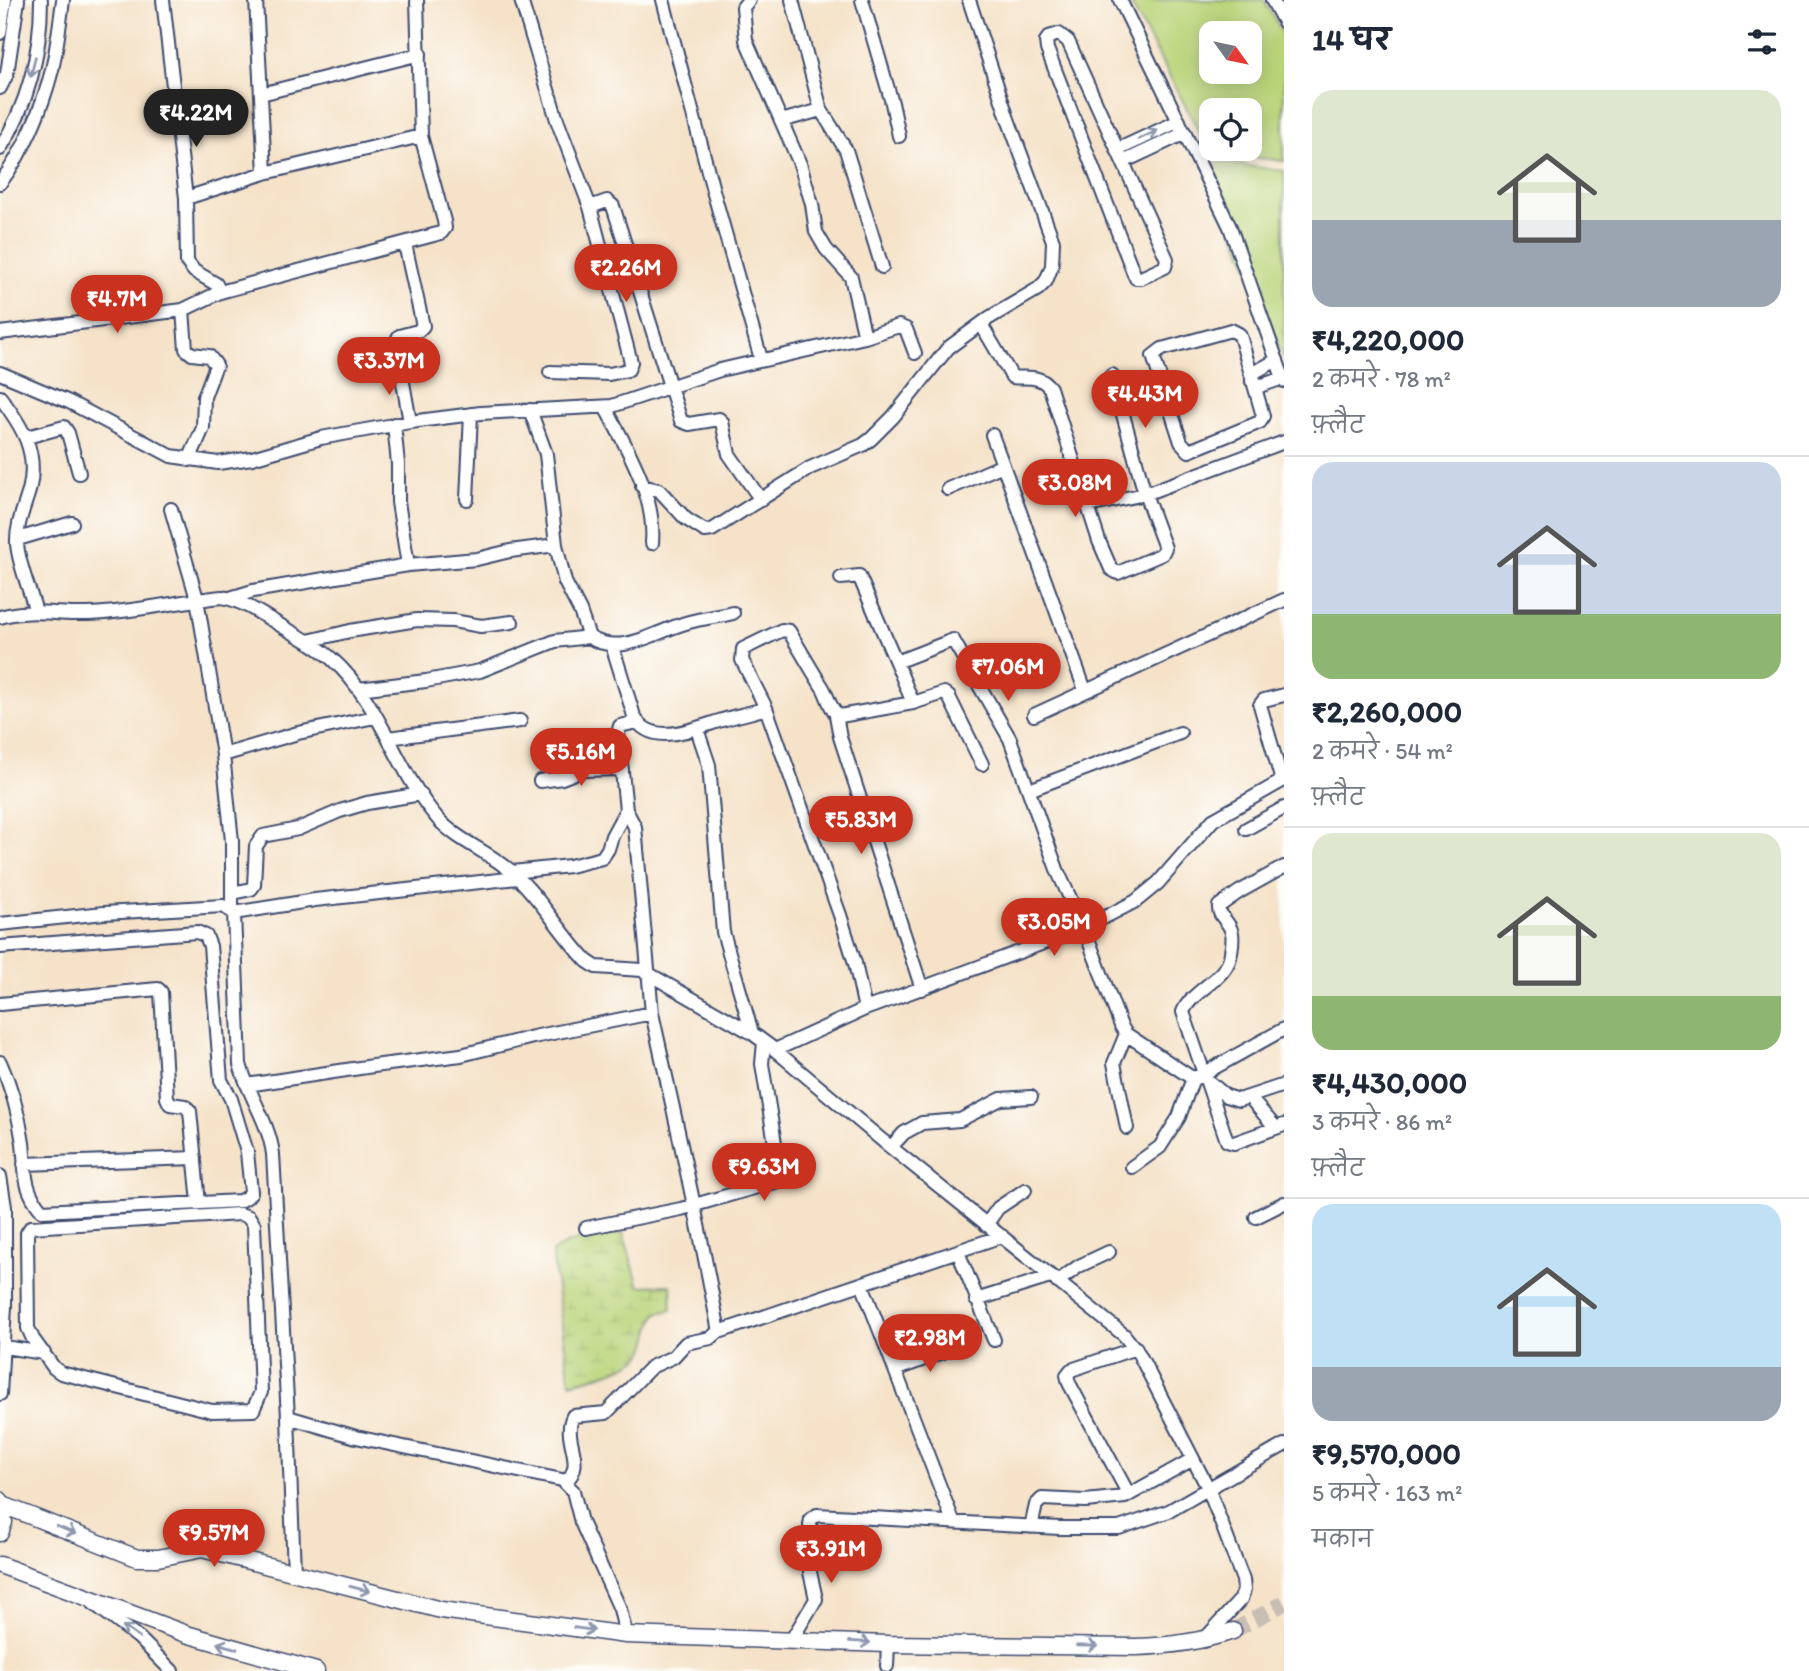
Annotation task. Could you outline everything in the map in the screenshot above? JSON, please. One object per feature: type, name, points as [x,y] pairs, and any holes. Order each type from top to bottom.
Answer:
[{"type":"main road","points":[[1,1502],[137,1558],[158,1558],[202,1549],[441,1610],[625,1635],[888,1644],[1136,1647],[1171,1646],[1203,1641],[1233,1631]]},
{"type":"main road","points":[[0,1533],[4,1522],[1,1502]]},
{"type":"main road","points":[[0,1565],[186,1634],[316,1671]]},
{"type":"street","points":[[0,33],[5,0]]},
{"type":"street","points":[[0,88],[7,74],[18,0]]},
{"type":"street","points":[[0,149],[29,86],[41,32],[41,0]]},
{"type":"street","points":[[0,183],[28,134],[47,85],[53,66],[63,0]]},
{"type":"street","points":[[163,0],[186,198],[187,262],[194,271],[216,284],[220,292]]},
{"type":"street","points":[[256,0],[265,173]]},
{"type":"street","points":[[0,334],[183,310],[220,292],[436,236],[445,228],[421,136],[417,0]]},
{"type":"street","points":[[521,0],[557,120],[590,207],[631,362],[624,372],[609,374],[550,372]]},
{"type":"street","points":[[663,0],[761,359]]},
{"type":"street","points":[[750,0],[743,6],[746,40],[800,164],[812,204],[818,238],[851,277],[865,337]]},
{"type":"street","points":[[792,0],[821,110],[846,150],[882,267]]},
{"type":"street","points":[[862,0],[899,136]]},
{"type":"street","points":[[642,486],[659,490],[686,519],[705,531],[712,530],[810,468],[863,445],[893,418],[944,352],[1046,281],[1054,254],[1053,242],[1008,119],[969,0]]},
{"type":"street","points":[[1120,0],[1230,227],[1277,360],[1283,379],[1259,386],[1252,381],[1241,340],[1234,331],[1162,348],[1153,356],[1181,442],[1189,451],[1260,422],[1263,411],[1252,381],[1255,372],[1277,360]]},
{"type":"street","points":[[1272,0],[1284,22]]},
{"type":"street","points":[[1059,34],[1068,41],[1123,162],[1168,262],[1165,267],[1141,278],[1136,278],[1134,274],[1086,153],[1047,49],[1046,41],[1049,37],[1059,34]]},
{"type":"street","points":[[261,94],[420,54]]},
{"type":"street","points":[[781,121],[821,110]]},
{"type":"street","points":[[1117,150],[1179,121]]},
{"type":"street","points":[[1123,162],[1185,134]]},
{"type":"street","points":[[186,198],[265,173],[421,136]]},
{"type":"street","points":[[590,207],[607,201],[613,206],[681,421],[689,424],[716,418],[721,421],[729,454],[761,500]]},
{"type":"street","points":[[405,244],[423,326],[418,331],[399,336],[396,343],[410,422]]},
{"type":"street","points":[[183,310],[186,349],[192,354],[209,356],[216,365],[204,397],[203,428],[190,460]]},
{"type":"street","points":[[981,324],[1012,377],[1035,377],[1050,388],[1106,560],[1115,572],[1122,572],[1164,552],[1112,375]]},
{"type":"street","points":[[0,373],[69,402],[171,456],[218,463],[246,460],[321,438],[394,424],[471,414],[605,407],[761,359],[865,337],[899,326],[904,327],[915,352]]},
{"type":"street","points":[[0,397],[27,437],[31,456],[30,487],[20,522],[18,546],[36,612]]},
{"type":"street","points":[[605,407],[642,486],[654,524],[652,543]]},
{"type":"street","points":[[530,410],[546,454],[556,545],[565,582],[580,611],[589,637]]},
{"type":"street","points":[[467,499],[471,414]]},
{"type":"street","points":[[394,424],[398,502],[408,565]]},
{"type":"street","points":[[27,437],[64,427],[79,473]]},
{"type":"street","points":[[992,435],[1085,690]]},
{"type":"street","points":[[1088,506],[1145,494],[1284,442]]},
{"type":"street","points":[[948,489],[1003,465]]},
{"type":"street","points":[[171,509],[197,599],[223,755],[232,841],[240,1063],[272,1143],[294,1572]]},
{"type":"street","points":[[18,539],[72,523]]},
{"type":"street","points":[[0,617],[36,612],[98,613],[197,599],[230,598],[253,591],[408,565],[477,559],[510,551],[556,545]]},
{"type":"street","points":[[841,578],[859,576],[913,703]]},
{"type":"street","points":[[230,598],[308,641],[332,659],[358,689],[421,794],[441,821],[515,875],[591,965],[635,969],[648,974],[752,1033],[1124,1335],[1136,1348],[1208,1488],[1243,1580],[1241,1599],[1203,1641]]},
{"type":"street","points":[[1034,715],[1284,600]]},
{"type":"street","points":[[358,689],[480,671],[555,641],[589,637],[612,645],[626,645],[691,621],[733,613]]},
{"type":"street","points":[[308,641],[417,620],[453,621],[481,626],[512,622]]},
{"type":"street","points":[[865,1009],[855,963],[840,915],[766,708],[742,660],[742,653],[754,643],[786,629],[824,689],[836,715],[840,737],[922,989]]},
{"type":"street","points":[[896,662],[953,640],[1010,739],[1058,872],[1084,928],[1126,1034],[1231,1098],[1239,1100],[1284,1086]]},
{"type":"street","points":[[612,645],[637,722],[653,733],[673,734],[697,729],[766,708]]},
{"type":"street","points":[[836,715],[844,716],[913,703],[941,693],[947,694],[982,764]]},
{"type":"street","points":[[775,1050],[865,1009],[1084,928],[1136,901],[1149,891],[1213,820],[1283,780],[1260,705],[1264,700],[1284,695]]},
{"type":"street","points":[[223,755],[298,733],[375,717]]},
{"type":"street","points":[[388,738],[520,721]]},
{"type":"street","points":[[637,722],[623,724],[618,728],[626,810],[635,827],[652,1013],[671,1104],[689,1171],[720,1329]]},
{"type":"street","points":[[697,729],[709,765],[723,932],[752,1033]]},
{"type":"street","points":[[1029,790],[1180,733]]},
{"type":"street","points":[[540,781],[562,778],[582,770],[622,769]]},
{"type":"street","points":[[233,892],[251,889],[254,885],[256,846],[263,836],[298,829],[367,803],[421,794]]},
{"type":"street","points":[[1246,829],[1284,808]]},
{"type":"street","points":[[0,924],[104,913],[223,906],[233,911],[515,875],[565,866],[602,858],[626,810]]},
{"type":"street","points":[[1249,1097],[1280,1126],[1229,1143],[1201,1078],[1183,1012],[1187,1004],[1224,969],[1230,958],[1231,930],[1219,914],[1219,906],[1239,891],[1284,867]]},
{"type":"street","points":[[0,947],[197,932],[206,936],[210,946],[221,1080],[231,1099],[247,1152],[252,1186],[247,1197],[240,1201],[45,1212],[31,1198],[26,1182],[23,1142],[5,1088],[0,1062]]},
{"type":"street","points":[[0,1004],[158,989],[161,992],[167,1098],[170,1104],[184,1106],[190,1111],[199,1202]]},
{"type":"street","points":[[247,1085],[461,1055],[533,1037],[652,1013]]},
{"type":"street","points":[[1132,1167],[1160,1146],[1201,1078],[1284,1029]]},
{"type":"street","points":[[1126,1034],[1114,1066],[1128,1128]]},
{"type":"street","points":[[586,1228],[694,1206],[774,1183],[779,1177],[762,1064],[764,1042]]},
{"type":"street","points":[[891,1147],[904,1133],[922,1124],[960,1120],[1001,1099],[1031,1097]]},
{"type":"street","points":[[24,1164],[195,1158]]},
{"type":"street","points":[[0,1177],[5,1207],[4,1347],[0,1394]]},
{"type":"street","points":[[986,1225],[998,1208],[1025,1190]]},
{"type":"street","points":[[1256,1217],[1284,1203]]},
{"type":"street","points":[[4,1347],[44,1353],[61,1373],[212,1411],[253,1410],[261,1392],[252,1220],[245,1214],[240,1214],[31,1227],[27,1233],[29,1328],[33,1339],[44,1353]]},
{"type":"street","points":[[720,1329],[725,1331],[1002,1236]]},
{"type":"street","points":[[958,1252],[994,1340]]},
{"type":"street","points":[[976,1300],[1054,1280],[1109,1252]]},
{"type":"street","points":[[862,1284],[953,1521]]},
{"type":"street","points":[[565,1482],[572,1476],[576,1466],[570,1436],[573,1416],[607,1413],[651,1367],[673,1357],[686,1343],[711,1338],[720,1329]]},
{"type":"street","points":[[895,1370],[954,1348]]},
{"type":"street","points":[[1129,1495],[1067,1375],[1072,1370],[1136,1348]]},
{"type":"street","points":[[288,1417],[356,1437],[565,1482],[573,1491],[581,1522],[620,1609],[625,1635]]},
{"type":"street","points":[[792,1639],[816,1599],[810,1572],[813,1547],[810,1525],[811,1519],[817,1515],[1031,1527],[1119,1528],[1163,1514],[1284,1445]]},
{"type":"street","points":[[1031,1527],[1036,1505],[1042,1499],[1085,1501],[1120,1498],[1193,1459]]},
{"type":"street","points":[[86,1597],[115,1622],[139,1637],[172,1671]]},
{"type":"street","points":[[887,1666],[888,1644]]},
{"type":"green space","points":[[1264,0],[1284,36],[1284,161],[1262,158],[1262,98],[1199,98],[1199,131],[1130,2]]},
{"type":"green space","points":[[1221,162],[1284,171],[1284,359],[1209,165]]},
{"type":"green space","points":[[623,1233],[639,1286],[671,1285],[672,1310],[657,1313],[645,1350],[632,1362],[611,1372],[570,1383],[552,1252],[577,1240]]},
{"type":"tunnel","points":[[1233,1631],[1284,1603]]}]
